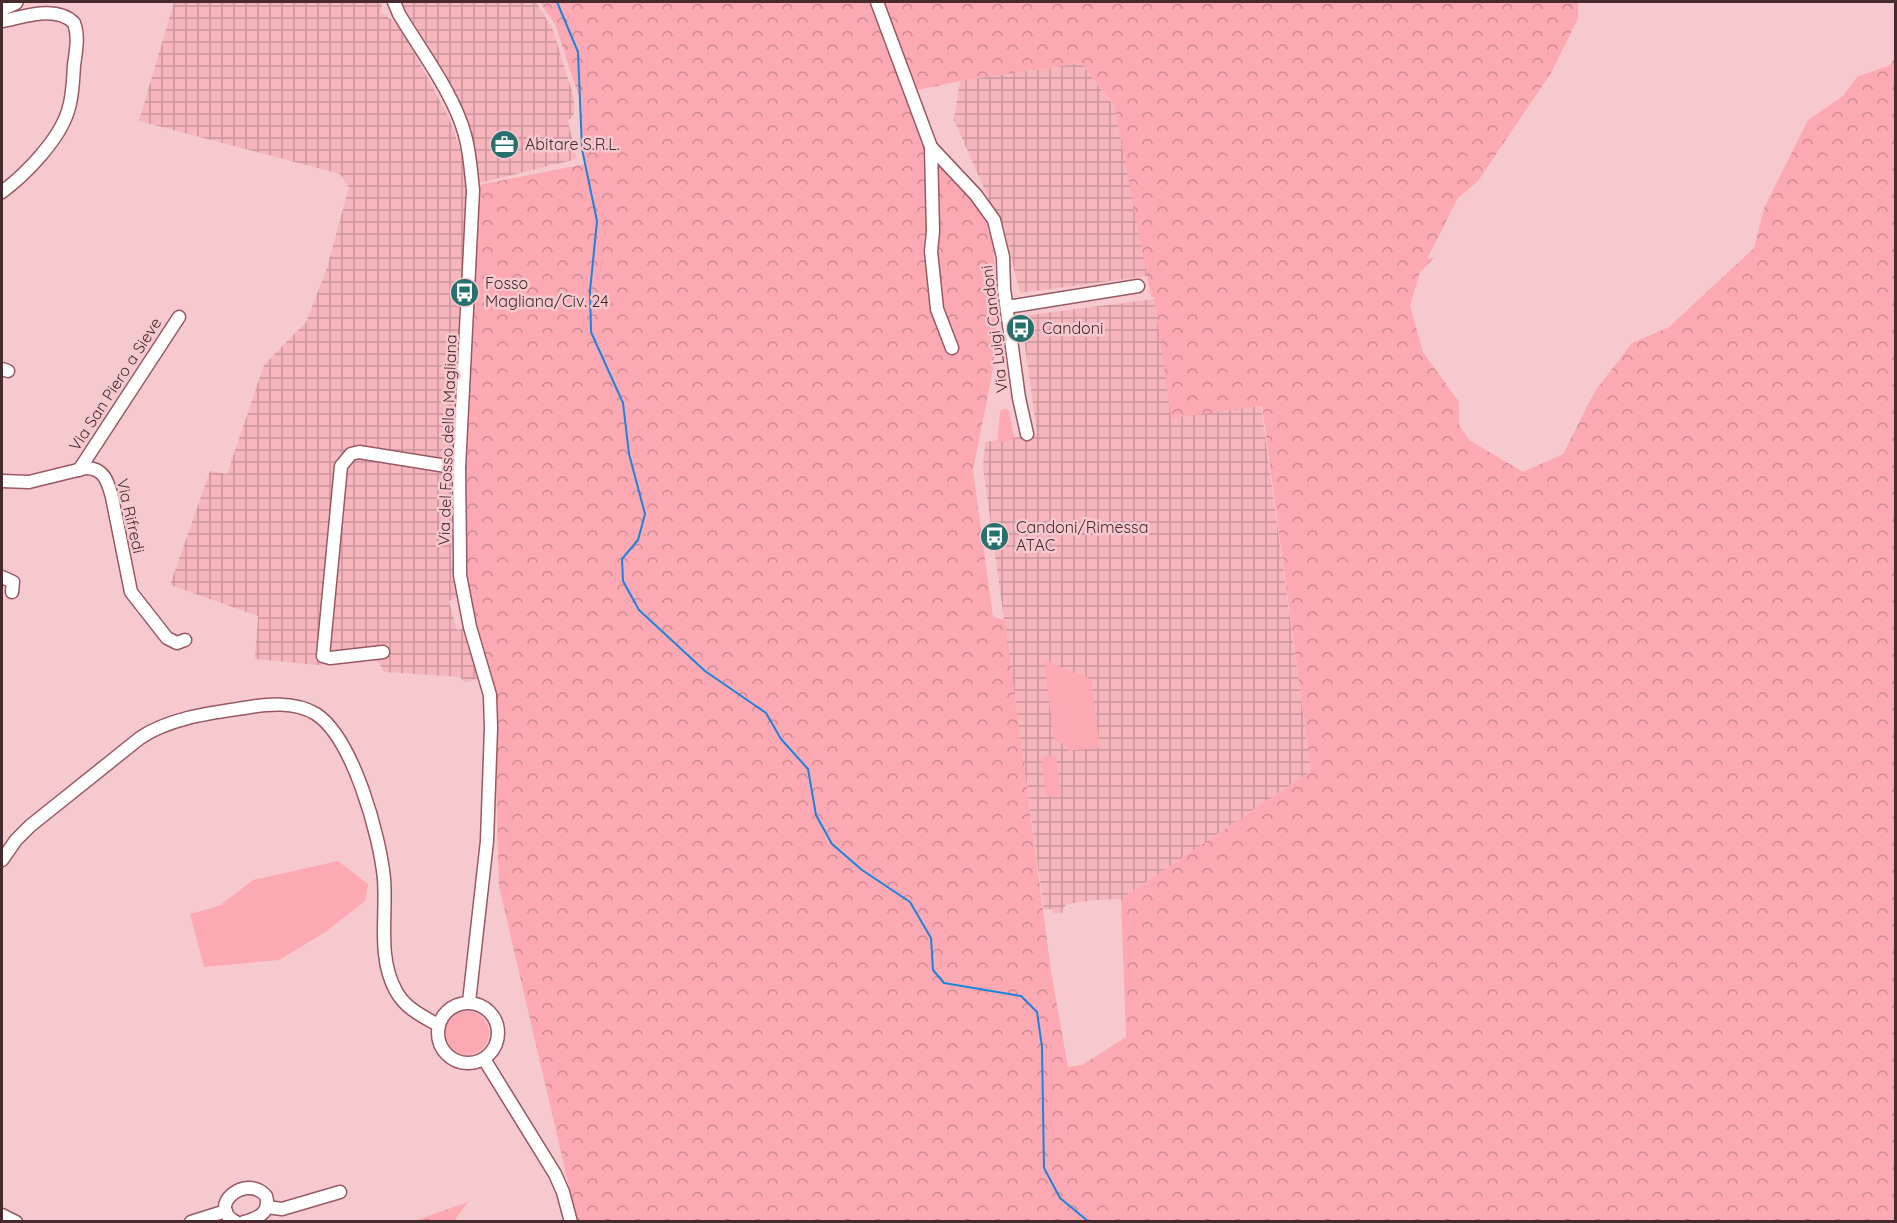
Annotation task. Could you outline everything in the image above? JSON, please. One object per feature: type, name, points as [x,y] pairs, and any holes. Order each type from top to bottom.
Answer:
[{"type":"main road","points":[[2,8],[15,2]]},
{"type":"street","name":"Via del Fosso della Magliana","points":[[394,2],[456,113],[465,134],[471,163],[472,202],[459,468],[460,575],[470,627],[489,695],[491,728],[488,841],[469,1002]]},
{"type":"street","name":"Via Luigi Candoni","points":[[877,2],[931,147],[976,195],[994,220],[1003,257],[1019,398],[1027,434]]},
{"type":"street","points":[[2,21],[49,13],[58,14],[74,23],[77,38],[72,93],[64,121],[39,158],[2,192]]},
{"type":"street","points":[[931,147],[933,232],[931,251],[937,309],[952,348]]},
{"type":"street","points":[[1007,307],[1138,286]]},
{"type":"street","name":"Via San Piero a Sieve","points":[[79,470],[179,317]]},
{"type":"street","points":[[383,652],[330,658],[323,656],[341,466],[351,454],[359,452],[459,468]]},
{"type":"street","name":"Via Rifredi","points":[[2,481],[29,482],[89,468],[104,475],[108,482],[131,592],[171,642],[177,644],[184,640]]},
{"type":"street","points":[[2,577],[12,582],[12,592]]},
{"type":"street","points":[[2,860],[16,840],[30,826],[140,738],[158,728],[181,720],[253,706],[285,705],[306,709],[329,725],[343,747],[355,770],[371,819],[382,866],[385,957],[392,984],[406,1004],[438,1025]]},
{"type":"street","points":[[469,1002],[480,1005],[493,1015],[497,1025],[496,1043],[484,1059],[474,1063],[463,1063],[445,1054],[440,1045],[438,1025],[448,1009],[469,1002]]},
{"type":"street","points":[[484,1059],[555,1174],[571,1221]]},
{"type":"street","points":[[236,1221],[228,1216],[226,1211],[228,1197],[232,1193],[250,1187],[259,1189],[266,1196],[267,1207],[258,1218],[244,1221]]},
{"type":"street","points":[[267,1207],[282,1209],[340,1192]]},
{"type":"street","points":[[191,1221],[226,1211]]},
{"type":"street","points":[[2,1215],[16,1221]]},
{"type":"shaded area","points":[[174,2],[382,2],[381,12],[400,26],[449,118],[460,149],[467,186],[451,559],[457,598],[449,601],[457,630],[465,628],[478,678],[465,683],[460,677],[384,672],[377,659],[317,665],[255,659],[258,616],[170,585],[210,471],[227,474],[264,365],[306,322],[327,268],[349,187],[340,174],[139,121]]},
{"type":"shaded area","points":[[401,2],[536,2],[553,30],[574,98],[574,114],[568,121],[577,159],[479,183],[466,116],[443,72]]},
{"type":"shaded area","points":[[1081,63],[1114,106],[1148,276],[1020,293],[1004,228],[954,120],[960,81]]},
{"type":"shaded area","points":[[1154,299],[1172,413],[1261,406],[1311,771],[1121,899],[1067,904],[1062,913],[1053,914],[1052,909],[1044,910],[983,467],[985,442],[1037,434],[1021,316]]},
{"type":"green space","points":[[540,2],[1578,2],[1578,18],[1551,73],[1478,181],[1458,198],[1427,259],[1435,257],[1420,272],[1410,306],[1423,352],[1459,402],[1459,425],[1469,440],[1523,472],[1563,454],[1595,391],[1632,343],[1669,327],[1754,248],[1764,208],[1808,120],[1843,96],[1858,76],[1889,66],[1895,58],[1895,1221],[577,1221],[499,886],[494,711],[465,586],[463,548],[479,185],[585,164],[579,97],[555,24]],"holes":[[[1081,63],[1114,105],[1151,297],[1154,297],[1171,418],[1262,406],[1311,771],[1121,899],[1126,1037],[1082,1065],[1068,1067],[1051,971],[1005,620],[993,617],[973,470],[993,369],[997,304],[993,243],[989,224],[979,204],[919,128],[913,91],[960,81]]]},
{"type":"green space","points":[[1001,410],[1009,411],[1013,440],[997,443],[1000,413]]},
{"type":"green space","points":[[1044,660],[1091,679],[1100,748],[1068,751],[1067,746],[1054,740]]},
{"type":"green space","points":[[1053,755],[1056,757],[1061,793],[1059,796],[1046,797],[1041,760],[1043,757]]},
{"type":"green space","points":[[338,861],[368,884],[365,901],[324,933],[279,960],[204,967],[190,914],[219,906],[253,880]]},
{"type":"green space","points":[[467,1011],[476,1012],[483,1017],[488,1024],[488,1042],[483,1049],[476,1054],[467,1055],[458,1054],[451,1049],[446,1042],[445,1033],[446,1024],[451,1017],[458,1012]]},
{"type":"green space","points":[[468,1202],[454,1221],[414,1221]]},
{"type":"waterway","points":[[557,2],[578,52],[582,149],[597,221],[590,291],[591,332],[623,403],[629,454],[645,514],[638,540],[622,559],[623,581],[639,610],[705,671],[766,713],[781,739],[808,769],[816,815],[832,844],[862,870],[910,902],[931,938],[933,970],[944,983],[1021,996],[1037,1012],[1042,1047],[1044,1168],[1060,1198],[1089,1222]]},
{"type":"place","name":"Abitare S.R.L.","points":[[504,144]]},
{"type":"place","name":"Fosso Magliana/Civ. 24","points":[[464,292]]},
{"type":"place","name":"Candoni","points":[[1021,328]]},
{"type":"place","name":"Candoni/Rimessa ATAC","points":[[995,536]]}]
